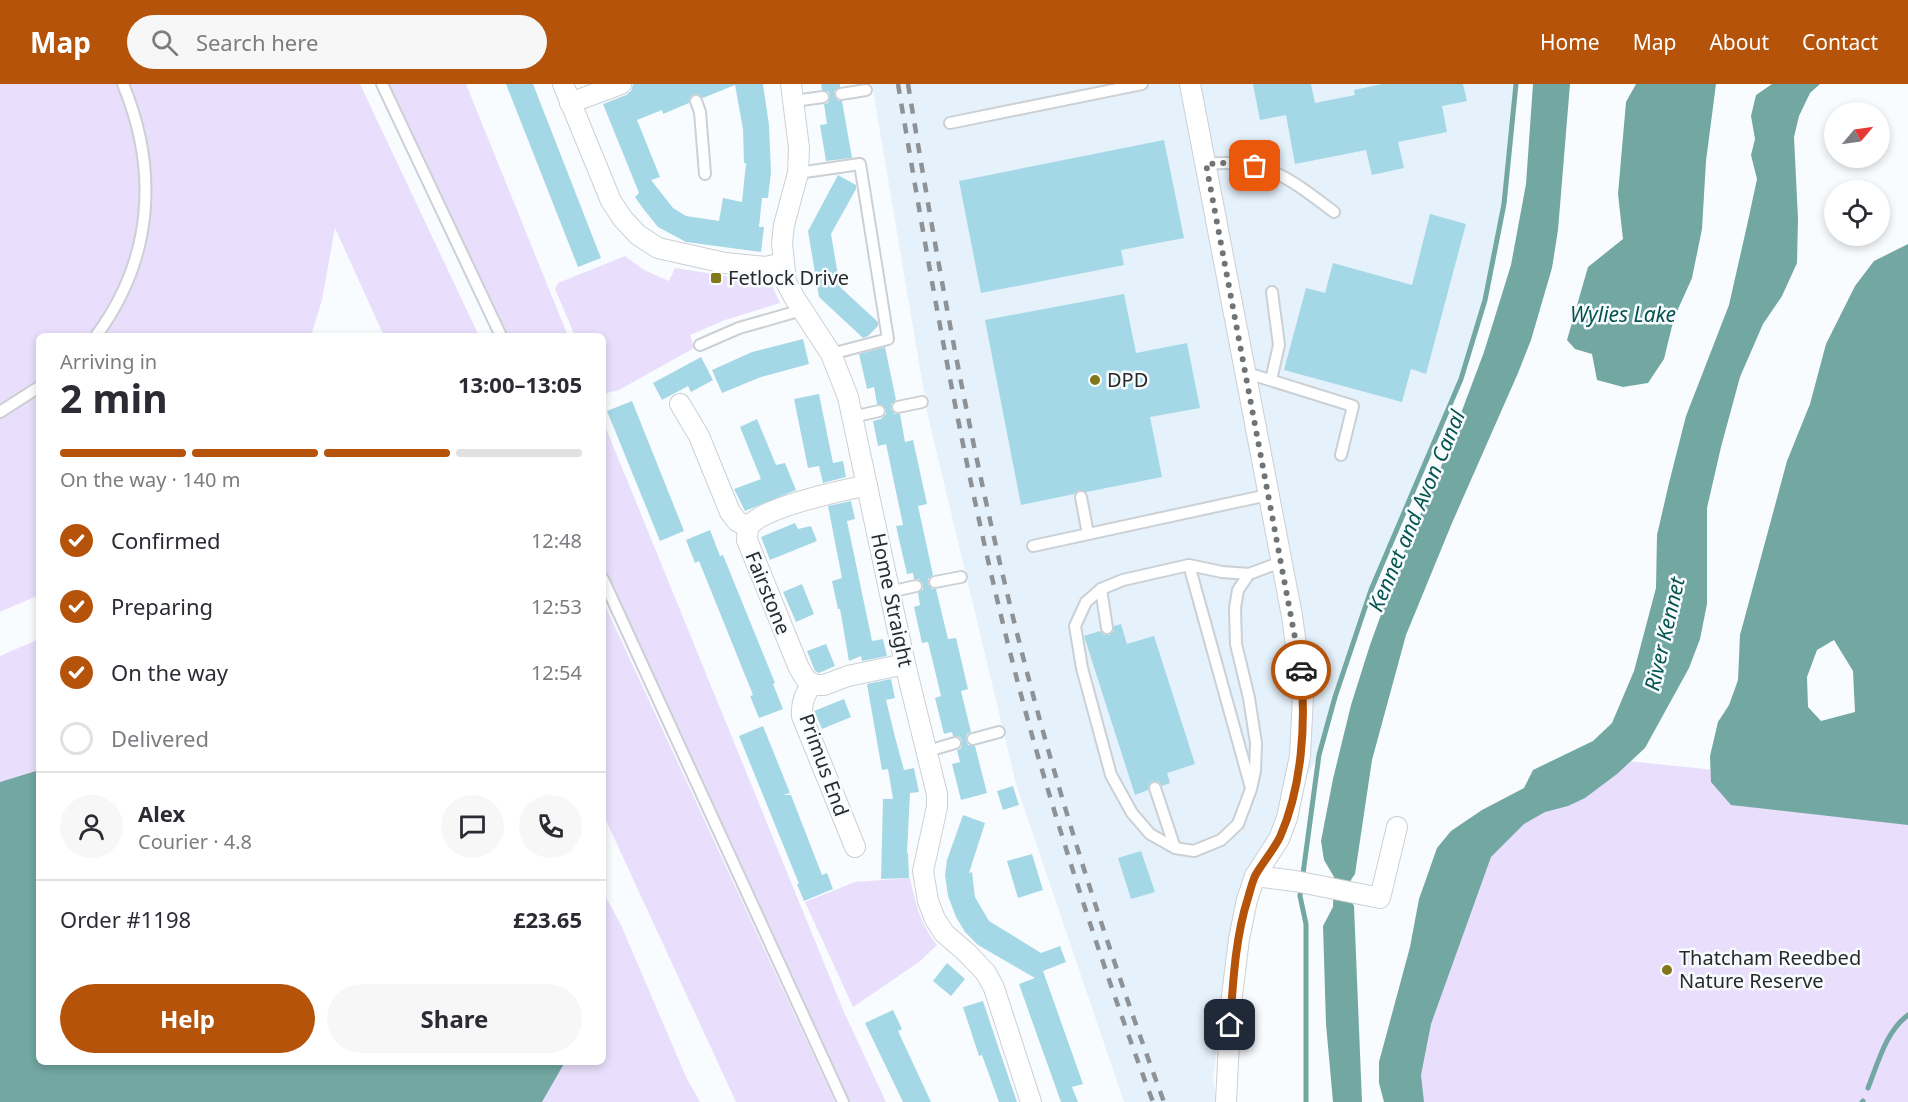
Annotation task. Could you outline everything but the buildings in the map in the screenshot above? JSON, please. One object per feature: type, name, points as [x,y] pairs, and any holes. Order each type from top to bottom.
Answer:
[{"type":"street","points":[[563,84],[611,201],[638,235],[658,248],[725,263],[766,267],[783,263]]},
{"type":"street","points":[[570,103],[621,84]]},
{"type":"street","points":[[1190,84],[1300,662],[1303,696],[1300,756],[1287,818],[1279,839],[1255,876],[1247,900],[1239,939],[1231,1004],[1226,1102]]},
{"type":"street","name":"Home Straight","points":[[793,93],[800,148],[798,173],[784,225],[783,263],[786,282],[831,354],[848,398],[905,664],[937,794],[937,807],[923,871],[928,901],[944,933],[986,972],[1031,1102]]},
{"type":"street","points":[[680,404],[699,436],[730,512],[737,521],[748,527]]},
{"type":"street","name":"Fairstone","points":[[812,684],[807,681],[799,668],[747,540],[748,527],[758,518],[803,500],[867,485]]},
{"type":"street","points":[[812,684],[824,685],[848,676],[905,664]]},
{"type":"street","name":"Primus End","points":[[812,684],[805,694],[801,708],[802,716],[855,847]]},
{"type":"street","points":[[1255,876],[1380,898],[1397,827]]},
{"type":"lane","points":[[98,333],[109,319],[135,264],[146,204],[146,168],[141,137],[123,84]]},
{"type":"lane","points":[[382,84],[500,333]]},
{"type":"lane","points":[[950,123],[1143,84]]},
{"type":"lane","points":[[841,94],[866,90]]},
{"type":"lane","points":[[793,93],[823,97]]},
{"type":"lane","points":[[696,101],[700,112],[705,174]]},
{"type":"lane","points":[[1206,164],[1241,162],[1269,170],[1294,182],[1334,212]]},
{"type":"lane","points":[[798,173],[860,164],[888,339],[831,354]]},
{"type":"lane","points":[[1271,380],[1279,345],[1272,292]]},
{"type":"lane","points":[[700,345],[739,328],[802,310]]},
{"type":"lane","points":[[1244,372],[1353,406],[1341,455]]},
{"type":"lane","points":[[0,412],[36,389]]},
{"type":"lane","points":[[898,407],[922,402]]},
{"type":"lane","points":[[852,417],[879,411]]},
{"type":"lane","points":[[1033,546],[1268,495]]},
{"type":"lane","points":[[1081,497],[1088,534]]},
{"type":"lane","points":[[1249,573],[1238,590],[1235,608],[1236,644],[1249,698],[1256,743],[1255,771],[1251,789],[1238,824],[1221,840],[1194,851],[1175,848],[1150,834],[1132,813],[1111,775],[1082,669],[1075,626],[1086,602],[1101,589],[1123,580],[1189,566],[1222,572],[1249,573],[1281,562]]},
{"type":"lane","points":[[1189,566],[1251,789]]},
{"type":"lane","points":[[935,582],[961,577]]},
{"type":"lane","points":[[606,586],[843,1102]]},
{"type":"lane","points":[[889,592],[916,586]]},
{"type":"lane","points":[[1101,589],[1107,628]]},
{"type":"lane","points":[[973,739],[999,732]]},
{"type":"lane","points":[[928,751],[955,743]]},
{"type":"lane","points":[[1155,788],[1175,848]]},
{"type":"shaded area","points":[[0,84],[119,84],[136,130],[141,162],[140,215],[136,242],[128,268],[118,292],[91,333],[36,333],[36,384],[0,406]]},
{"type":"shaded area","points":[[129,84],[360,84],[478,333],[383,333],[335,228],[322,300],[312,333],[104,333],[121,308],[135,278],[145,247],[150,214],[150,181],[147,148],[140,115]]},
{"type":"shaded area","points":[[386,84],[466,84],[567,333],[505,333]]},
{"type":"shaded area","points":[[872,84],[1516,84],[1504,204],[1485,300],[1461,379],[1371,590],[1335,697],[1319,755],[1292,801],[1232,932],[1213,1079],[1217,1102],[1124,1102],[1016,784],[928,416]]},
{"type":"shaded area","points":[[625,256],[644,270],[669,281],[675,268],[771,283],[780,303],[725,320],[690,335],[694,348],[619,390],[606,393],[606,333],[574,333],[555,289],[558,283]]},
{"type":"shaded area","points":[[36,395],[36,596],[0,612],[0,417]]},
{"type":"shaded area","points":[[606,428],[844,1012],[886,1102],[847,1102],[606,579]]},
{"type":"shaded area","points":[[606,607],[835,1102],[736,1102],[606,820]]},
{"type":"shaded area","points":[[36,640],[36,771],[0,782],[0,656]]},
{"type":"shaded area","name":"Thatcham Reedbed Nature Reserve","points":[[1599,758],[1908,790],[1908,1102],[1403,1102],[1451,883]]},
{"type":"shaded area","points":[[910,878],[919,913],[937,945],[919,962],[853,1007],[805,902],[855,882]]},
{"type":"shaded area","points":[[606,898],[621,925],[687,1079],[700,1102],[542,1102],[563,1065],[606,1065]]},
{"type":"water","points":[[1533,84],[1570,84],[1558,230],[1552,268],[1531,340],[1518,373],[1406,635],[1372,760],[1355,874],[1348,890],[1354,906],[1362,1102],[1333,1102],[1326,1024],[1323,926],[1333,907],[1334,877],[1324,860],[1321,841],[1333,779],[1351,705],[1370,645],[1403,554],[1439,472],[1484,352],[1511,265],[1526,184]]},
{"type":"water","name":"Wylies Lake","points":[[1636,84],[1716,84],[1706,161],[1702,229],[1692,278],[1674,318],[1664,359],[1648,383],[1623,387],[1597,380],[1592,354],[1575,349],[1567,340],[1588,267],[1623,239],[1618,194],[1626,102]]},
{"type":"water","name":"River Kennet","points":[[1772,84],[1820,84],[1810,93],[1799,116],[1794,137],[1798,219],[1797,263],[1782,296],[1763,324],[1740,377],[1721,447],[1707,508],[1707,604],[1700,639],[1689,668],[1645,748],[1617,774],[1585,798],[1568,806],[1545,812],[1524,824],[1491,857],[1431,1024],[1421,1075],[1424,1102],[1384,1102],[1379,1083],[1379,1062],[1410,947],[1419,899],[1437,848],[1451,831],[1482,810],[1524,788],[1533,770],[1593,741],[1612,723],[1634,671],[1656,588],[1657,535],[1669,483],[1686,416],[1729,305],[1757,179],[1751,155],[1755,139],[1751,116],[1756,95]]},
{"type":"water","points":[[1908,244],[1908,825],[1731,805],[1711,782],[1710,756],[1718,722],[1729,705],[1738,680],[1740,635],[1787,461],[1810,404],[1826,344],[1855,286],[1874,261]],"holes":[[[1834,640],[1853,671],[1855,712],[1821,721],[1808,707],[1807,677],[1817,650]]]},
{"type":"water","points":[[36,771],[36,1065],[563,1065],[542,1102],[0,1102],[0,782]]},
{"type":"waterway","name":"Kennet and Avon Canal","points":[[1306,1102],[1306,924],[1300,896],[1319,755],[1335,697],[1371,590],[1461,379],[1485,300],[1504,204],[1516,84]]},
{"type":"waterway","points":[[1868,1088],[1888,1039],[1908,1015]]},
{"type":"railway","points":[[898,84],[957,417],[1013,664],[1076,881],[1153,1102]]},
{"type":"railway","points":[[908,84],[972,438],[1021,649],[1086,877],[1164,1102]]},
{"type":"way so far","points":[[1255,166],[1241,162],[1206,164],[1301,670]]},
{"type":"place","name":"Fetlock Drive","points":[[716,278]]},
{"type":"place","name":"DPD","points":[[1095,380]]},
{"type":"place","name":"Thatcham Reedbed Nature Reserve","points":[[1667,970]]},
{"type":"route","points":[[1230,1025],[1239,939],[1247,900],[1255,876],[1279,839],[1292,801],[1300,756],[1303,696],[1301,670]]}]
